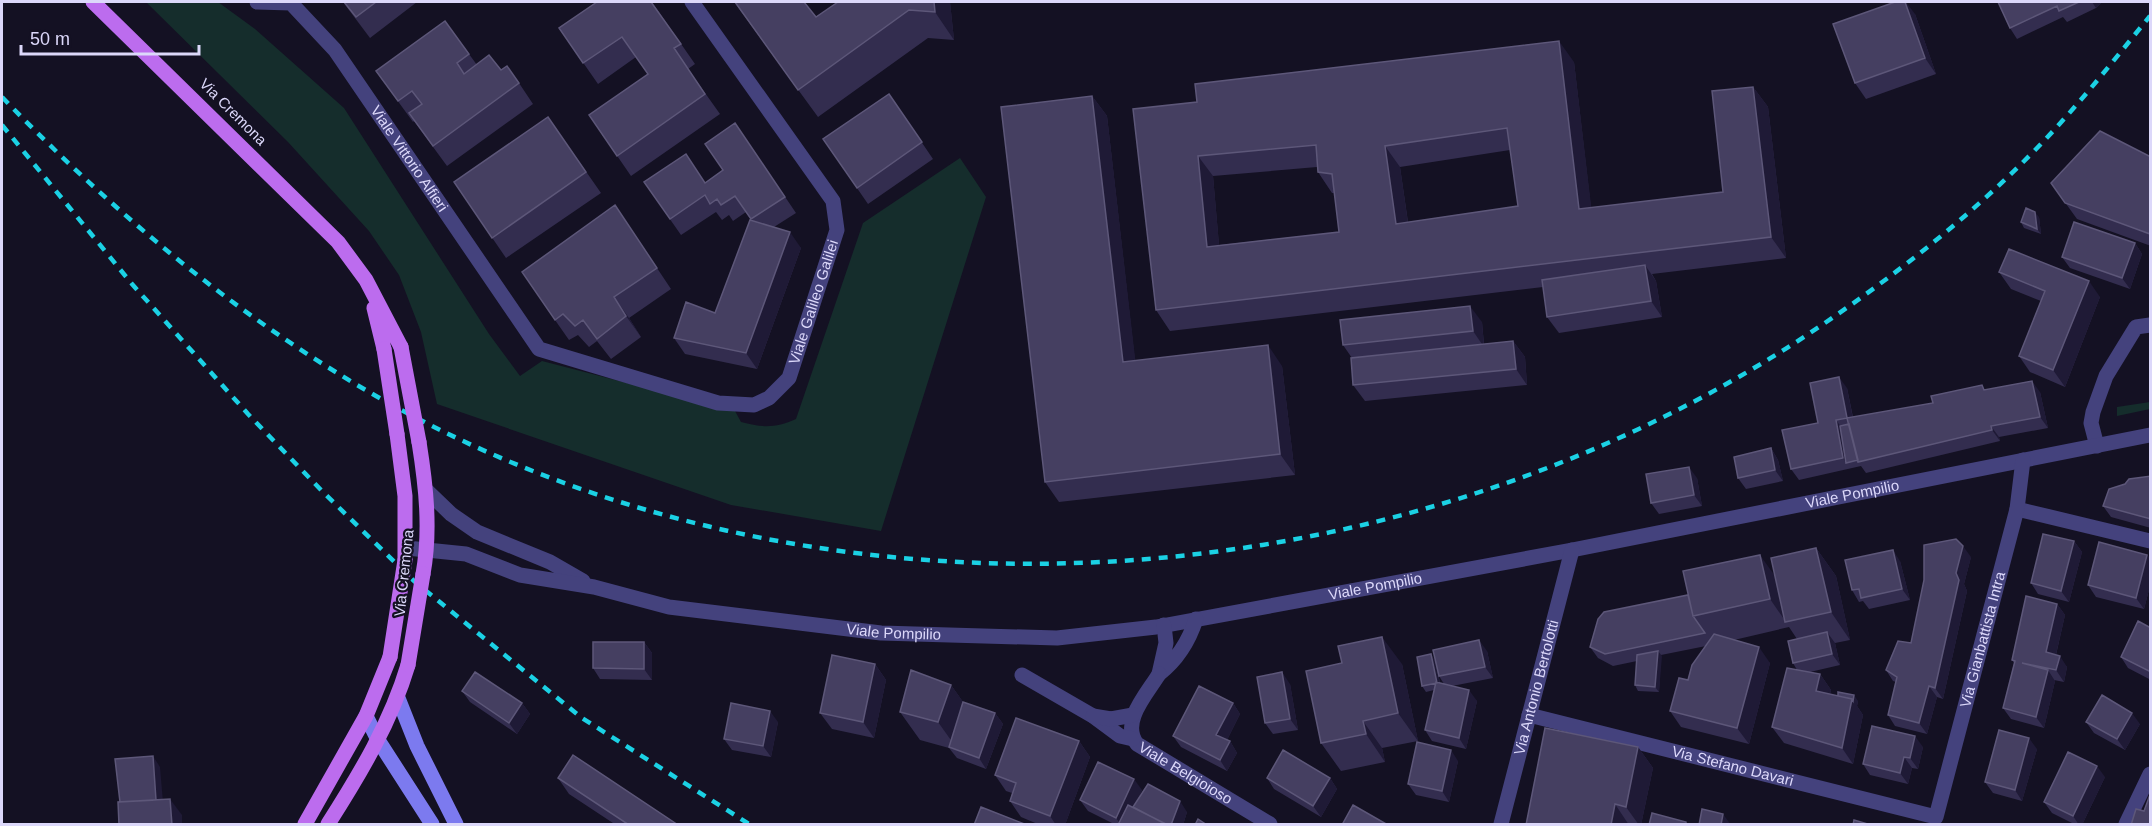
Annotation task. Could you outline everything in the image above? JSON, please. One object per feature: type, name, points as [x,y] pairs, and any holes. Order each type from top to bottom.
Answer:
[{"type":"main road","name":"Via Cremona","points":[[93,2],[338,242],[366,280],[401,348],[426,490],[428,549],[408,665],[398,698],[378,740],[330,822]]},
{"type":"main road","name":"Via Cremona","points":[[305,825],[366,716],[390,657],[406,554],[405,496],[397,434],[384,349],[366,280]]},
{"type":"main road","points":[[398,698],[421,755],[456,825]]},
{"type":"main road","points":[[366,716],[378,740],[432,825]]},
{"type":"street","name":"Viale Vittorio Alfieri","points":[[257,2],[293,2],[335,50],[539,349]]},
{"type":"street","name":"Viale Galileo Galilei","points":[[539,349],[718,403],[738,406],[754,405],[769,398],[789,378],[837,230],[833,201],[692,2]]},
{"type":"street","points":[[2097,446],[2091,423],[2106,376],[2143,326]]},
{"type":"street","name":"Viale Pompilio","points":[[406,554],[428,549],[466,554],[520,575],[594,587],[669,607],[881,633],[1057,638],[1164,625],[1572,550],[2151,435]]},
{"type":"street","name":"Via Gianbattista Intra","points":[[1936,817],[2017,509],[2023,460]]},
{"type":"street","name":"Viale Pompilio","points":[[426,490],[451,514],[477,532],[550,562],[594,587]]},
{"type":"street","points":[[2017,509],[2151,541]]},
{"type":"street","name":"Via Antonio Bertolotti","points":[[1501,825],[1572,550]]},
{"type":"street","points":[[1159,674],[1172,664],[1189,639],[1196,619]]},
{"type":"street","points":[[1133,715],[1159,674],[1166,643],[1164,625]]},
{"type":"street","name":"Viale Belgioioso","points":[[1022,675],[1093,716],[1120,736],[1133,739],[1141,748],[1270,825]]},
{"type":"street","name":"Viale Belgioioso","points":[[1093,716],[1111,719],[1133,715],[1133,739]]},
{"type":"street","name":"Via Stefano Davari","points":[[1529,715],[1936,817]]},
{"type":"street","points":[[2126,825],[2151,774]]},
{"type":"green space","points":[[146,2],[218,2],[255,29],[344,108],[489,334],[520,376],[542,361],[735,411],[741,422],[749,424],[776,425],[796,419],[863,223],[960,158],[986,197],[881,531],[731,505],[437,404],[421,332],[399,275],[369,231],[288,142]]},
{"type":"green space","points":[[2150,402],[2150,409],[2117,416],[2117,407]]},
{"type":"building","points":[[344,2],[376,2],[356,17]]},
{"type":"building","points":[[597,2],[651,2],[681,44],[674,48],[705,94],[617,156],[589,115],[648,74],[622,37],[583,63],[559,28]]},
{"type":"building","points":[[735,2],[804,2],[816,17],[838,2],[934,2],[935,12],[909,10],[798,90]]},
{"type":"building","points":[[1895,2],[1905,2],[1925,58],[1855,83],[1833,24]]},
{"type":"building","points":[[1998,2],[2079,2],[2059,11],[2057,6],[2010,28]]},
{"type":"building","points":[[445,21],[469,54],[457,63],[464,74],[489,55],[501,70],[507,66],[519,83],[433,146],[409,113],[422,104],[412,91],[398,101],[376,71]]},
{"type":"building","points":[[1559,41],[1579,209],[1723,192],[1712,91],[1753,87],[1771,237],[1156,310],[1133,109],[1197,102],[1195,84]],"holes":[[[1507,128],[1518,206],[1396,224],[1385,146]],[[1316,145],[1318,172],[1332,174],[1339,232],[1207,247],[1198,156]]]},
{"type":"building","points":[[889,94],[922,142],[857,188],[823,139]]},
{"type":"building","points":[[1092,96],[1123,362],[1268,345],[1280,454],[1045,482],[1001,107]]},
{"type":"building","points":[[548,117],[586,172],[492,238],[454,182]]},
{"type":"building","points":[[735,123],[785,197],[751,219],[735,196],[721,205],[717,199],[710,204],[705,195],[670,219],[644,182],[686,154],[705,183],[723,170],[705,144]]},
{"type":"building","points":[[2100,131],[2151,157],[2150,234],[2065,203],[2051,183]]},
{"type":"building","points":[[615,205],[657,268],[614,297],[626,316],[597,339],[583,320],[575,326],[563,314],[555,320],[522,272]]},
{"type":"building","points":[[2026,208],[2035,212],[2037,229],[2021,222]]},
{"type":"building","points":[[750,220],[790,232],[746,353],[674,338],[686,302],[715,313]]},
{"type":"building","points":[[2074,222],[2135,243],[2122,278],[2062,257]]},
{"type":"building","points":[[2009,249],[2089,281],[2053,370],[2019,356],[2045,291],[1999,272]]},
{"type":"building","points":[[1645,265],[1651,301],[1547,317],[1542,280]]},
{"type":"building","points":[[1470,306],[1473,331],[1343,345],[1340,320]]},
{"type":"building","points":[[1513,341],[1516,369],[1353,385],[1351,358]]},
{"type":"building","points":[[1839,377],[1847,418],[1836,420],[1843,458],[1791,469],[1782,430],[1818,423],[1810,383]]},
{"type":"building","points":[[2032,381],[2040,417],[1991,426],[1992,430],[1858,462],[1847,418],[1933,403],[1931,396],[1982,385],[1984,390]]},
{"type":"building","points":[[1849,424],[1858,460],[1846,463],[1840,426]]},
{"type":"building","points":[[1771,448],[1775,470],[1738,478],[1734,457]]},
{"type":"building","points":[[1689,467],[1694,495],[1651,503],[1646,474]]},
{"type":"building","points":[[2151,476],[2151,519],[2103,506],[2109,489],[2125,484],[2129,479]]},
{"type":"building","points":[[2043,534],[2074,541],[2061,591],[2031,583]]},
{"type":"building","points":[[1956,539],[1963,546],[1956,573],[1959,580],[1935,688],[1929,686],[1919,723],[1888,715],[1897,677],[1886,670],[1898,641],[1911,643],[1924,580],[1924,545]]},
{"type":"building","points":[[2099,542],[2147,555],[2136,598],[2088,585]]},
{"type":"building","points":[[1816,548],[1831,612],[1785,622],[1771,558]]},
{"type":"building","points":[[1893,550],[1902,589],[1861,598],[1859,589],[1852,590],[1845,560]]},
{"type":"building","points":[[1760,555],[1770,599],[1693,616],[1683,571]]},
{"type":"building","points":[[1688,595],[1693,616],[1705,633],[1605,654],[1590,647],[1598,619],[1604,612]]},
{"type":"building","points":[[2026,596],[2057,604],[2046,652],[2060,656],[2056,670],[2022,663],[2048,670],[2036,717],[2003,708],[2015,661],[2012,660]]},
{"type":"building","points":[[2138,621],[2151,628],[2151,672],[2121,657]]},
{"type":"building","points":[[1827,632],[1832,654],[1793,663],[1788,641]]},
{"type":"building","points":[[1714,634],[1759,647],[1737,728],[1670,711],[1679,678],[1688,680],[1692,665]]},
{"type":"building","points":[[1382,637],[1398,713],[1363,721],[1366,734],[1321,743],[1306,671],[1342,663],[1338,646]]},
{"type":"building","points":[[1479,640],[1485,667],[1439,676],[1433,650]]},
{"type":"building","points":[[593,642],[644,642],[644,669],[593,668]]},
{"type":"building","points":[[1658,651],[1655,687],[1635,685],[1637,655]]},
{"type":"building","points":[[1431,654],[1437,683],[1422,686],[1417,657]]},
{"type":"building","points":[[832,655],[875,664],[863,722],[820,713]]},
{"type":"building","points":[[1787,668],[1820,674],[1816,691],[1852,699],[1842,748],[1772,727]]},
{"type":"building","points":[[911,670],[951,685],[938,722],[900,712]]},
{"type":"building","points":[[475,672],[522,703],[509,723],[462,691]]},
{"type":"building","points":[[1282,672],[1290,719],[1265,723],[1257,677]]},
{"type":"building","points":[[1436,682],[1469,690],[1459,738],[1425,730]]},
{"type":"building","points":[[1199,686],[1233,703],[1216,735],[1230,741],[1220,760],[1173,736]]},
{"type":"building","points":[[1838,692],[1854,695],[1853,701],[1838,696]]},
{"type":"building","points":[[2102,695],[2132,713],[2117,739],[2086,722]]},
{"type":"building","points":[[963,702],[995,713],[979,758],[949,747]]},
{"type":"building","points":[[731,703],[770,711],[763,746],[724,739]]},
{"type":"building","points":[[1016,718],[1079,741],[1050,816],[1010,801],[1016,783],[995,775]]},
{"type":"building","points":[[1872,726],[1915,736],[1910,758],[1904,757],[1900,773],[1863,764]]},
{"type":"building","points":[[1545,728],[1638,747],[1626,807],[1615,804],[1611,825],[1526,825]]},
{"type":"building","points":[[1999,730],[2029,738],[2015,790],[1985,782]]},
{"type":"building","points":[[1417,742],[1451,750],[1442,791],[1408,784]]},
{"type":"building","points":[[1283,750],[1330,778],[1313,806],[1267,778]]},
{"type":"building","points":[[2068,752],[2097,766],[2073,816],[2044,802]]},
{"type":"building","points":[[573,755],[678,825],[629,825],[558,778]]},
{"type":"building","points":[[153,756],[156,800],[120,802],[115,759]]},
{"type":"building","points":[[1098,762],[1134,779],[1116,818],[1080,800]]},
{"type":"building","points":[[1148,784],[1180,801],[1171,825],[1133,807]]},
{"type":"building","points":[[2151,792],[2151,825],[2131,825],[2136,809],[2144,811]]},
{"type":"building","points":[[170,799],[172,825],[119,825],[118,802]]},
{"type":"building","points":[[1128,805],[1166,824],[1166,825],[1118,825]]},
{"type":"building","points":[[1353,805],[1388,825],[1342,825]]},
{"type":"building","points":[[981,807],[1027,825],[974,825]]},
{"type":"building","points":[[1702,809],[1723,814],[1721,825],[1699,825]]},
{"type":"building","points":[[1652,813],[1686,822],[1686,825],[1649,825]]},
{"type":"building","points":[[1198,819],[1207,825],[1195,825]]},
{"type":"building","points":[[1854,820],[1871,825],[1853,825]]},
{"type":"railway","points":[[2,97],[88,181],[178,260],[274,332],[376,396],[548,477],[729,531],[917,559],[1106,562],[1295,539],[1479,492],[1655,421],[1819,327],[1882,283],[1943,235],[2001,184],[2055,129],[2150,16]]},
{"type":"railway","points":[[2,125],[132,284],[248,414],[322,491],[414,581],[582,718],[749,824]]}]
